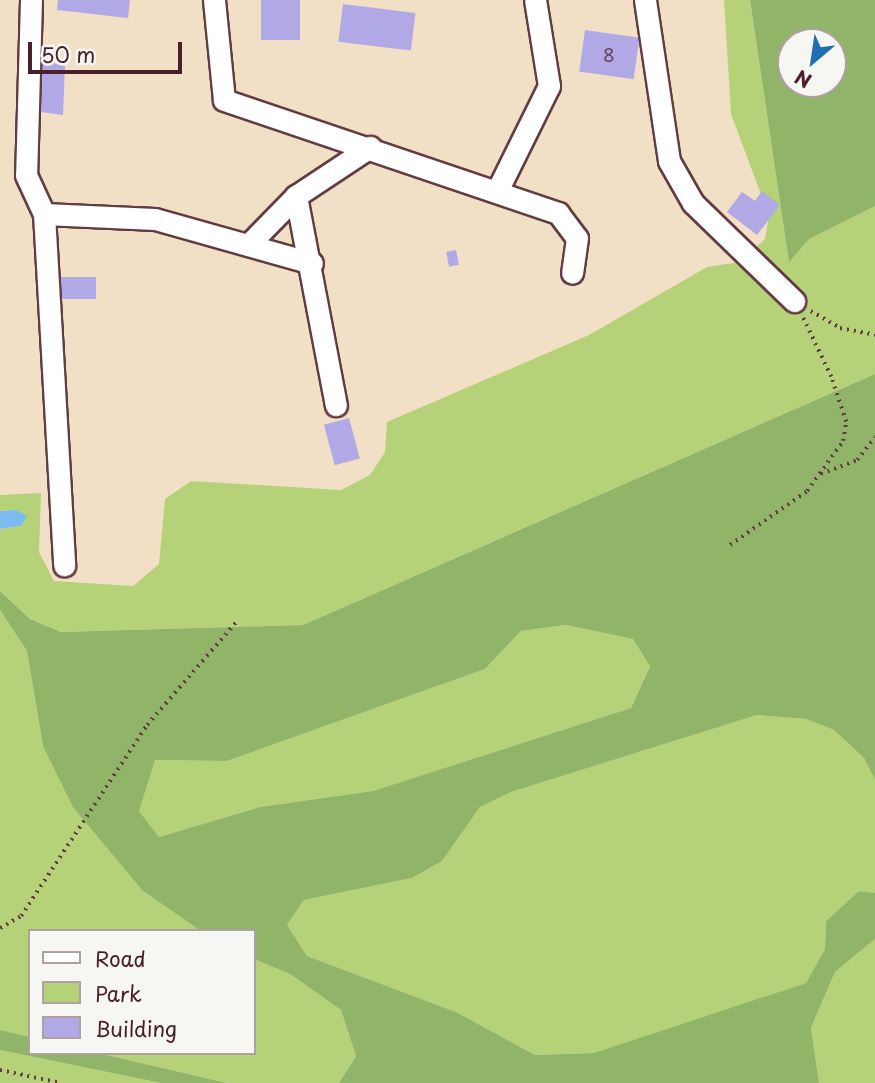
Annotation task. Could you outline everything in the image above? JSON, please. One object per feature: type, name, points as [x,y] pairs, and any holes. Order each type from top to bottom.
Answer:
[{"type":"street","points":[[31,0],[26,175],[44,214],[64,565]]},
{"type":"street","points":[[214,0],[224,100],[498,190],[558,213],[576,238],[572,273]]},
{"type":"street","points":[[498,190],[549,86],[535,0]]},
{"type":"street","points":[[645,0],[669,161],[693,203],[794,301]]},
{"type":"street","points":[[248,245],[296,196],[370,148]]},
{"type":"street","points":[[296,196],[312,262],[335,405]]},
{"type":"street","points":[[44,214],[155,219],[312,262]]},
{"type":"path","points":[[794,301],[840,328],[875,335]]},
{"type":"path","points":[[730,545],[807,491],[843,441],[846,422],[794,301]]},
{"type":"path","points":[[819,475],[857,460],[875,437]]},
{"type":"path","points":[[0,928],[21,916],[147,725],[237,621]]},
{"type":"path","points":[[0,1070],[61,1083]]},
{"type":"green space","points":[[724,0],[750,0],[789,261],[809,239],[875,206],[875,374],[303,625],[61,632],[30,619],[0,591],[0,529],[21,526],[16,510],[0,511],[0,495],[41,493],[39,552],[54,581],[133,586],[159,564],[165,499],[191,481],[341,490],[370,475],[385,452],[387,422],[589,335],[707,267],[740,262],[765,239],[769,216],[731,114]]},
{"type":"green space","points":[[750,0],[875,0],[875,206],[809,239],[789,262]]},
{"type":"green space","points":[[875,374],[875,780],[864,758],[834,730],[806,719],[757,715],[511,792],[480,807],[442,861],[412,878],[304,900],[287,925],[307,956],[456,1012],[535,1055],[594,1053],[806,983],[825,949],[826,921],[859,891],[875,893],[875,939],[835,972],[811,1028],[819,1083],[339,1083],[356,1056],[341,1010],[290,974],[256,960],[256,929],[198,929],[143,891],[73,807],[43,746],[27,651],[0,610],[0,591],[30,619],[61,632],[303,625]],"holes":[[[566,625],[633,639],[650,666],[631,708],[373,791],[260,807],[159,837],[139,811],[155,760],[227,761],[485,669],[521,631]]]},
{"type":"green space","points":[[0,610],[27,651],[43,746],[143,891],[198,929],[28,929],[28,1037],[0,1030]]},
{"type":"green space","points":[[566,625],[633,639],[650,665],[631,708],[373,791],[260,807],[159,837],[139,811],[154,760],[227,761],[485,669],[521,631]]},
{"type":"green space","points":[[757,715],[806,719],[834,730],[864,758],[875,780],[875,893],[859,891],[826,921],[825,949],[806,983],[595,1053],[535,1055],[456,1012],[307,956],[287,925],[304,900],[412,878],[442,861],[480,807],[511,792]]},
{"type":"green space","points":[[875,939],[875,1083],[819,1083],[811,1028],[835,972]]},
{"type":"green space","points":[[256,960],[290,974],[341,1010],[356,1056],[339,1083],[227,1083],[107,1055],[256,1055]]},
{"type":"green space","points":[[0,1030],[28,1037],[28,1055],[107,1055],[227,1083],[161,1083],[0,1050]]},
{"type":"green space","points":[[0,1050],[161,1083],[0,1083]]},
{"type":"water","points":[[16,510],[27,516],[21,526],[0,529],[0,511]]},
{"type":"building","points":[[58,0],[130,0],[128,18],[57,10]]},
{"type":"building","points":[[261,0],[300,0],[300,40],[261,40]]},
{"type":"building","points":[[343,4],[415,13],[411,51],[338,42]]},
{"type":"building","points":[[585,30],[639,38],[634,79],[579,72]]},
{"type":"building","points":[[42,60],[65,66],[63,115],[41,112]]},
{"type":"building","points":[[762,191],[780,205],[757,235],[727,212],[742,192],[755,201]]},
{"type":"building","points":[[456,250],[459,265],[449,267],[446,252]]},
{"type":"building","points":[[58,277],[96,277],[96,299],[58,299]]},
{"type":"building","points":[[349,418],[360,459],[335,465],[324,425]]}]
